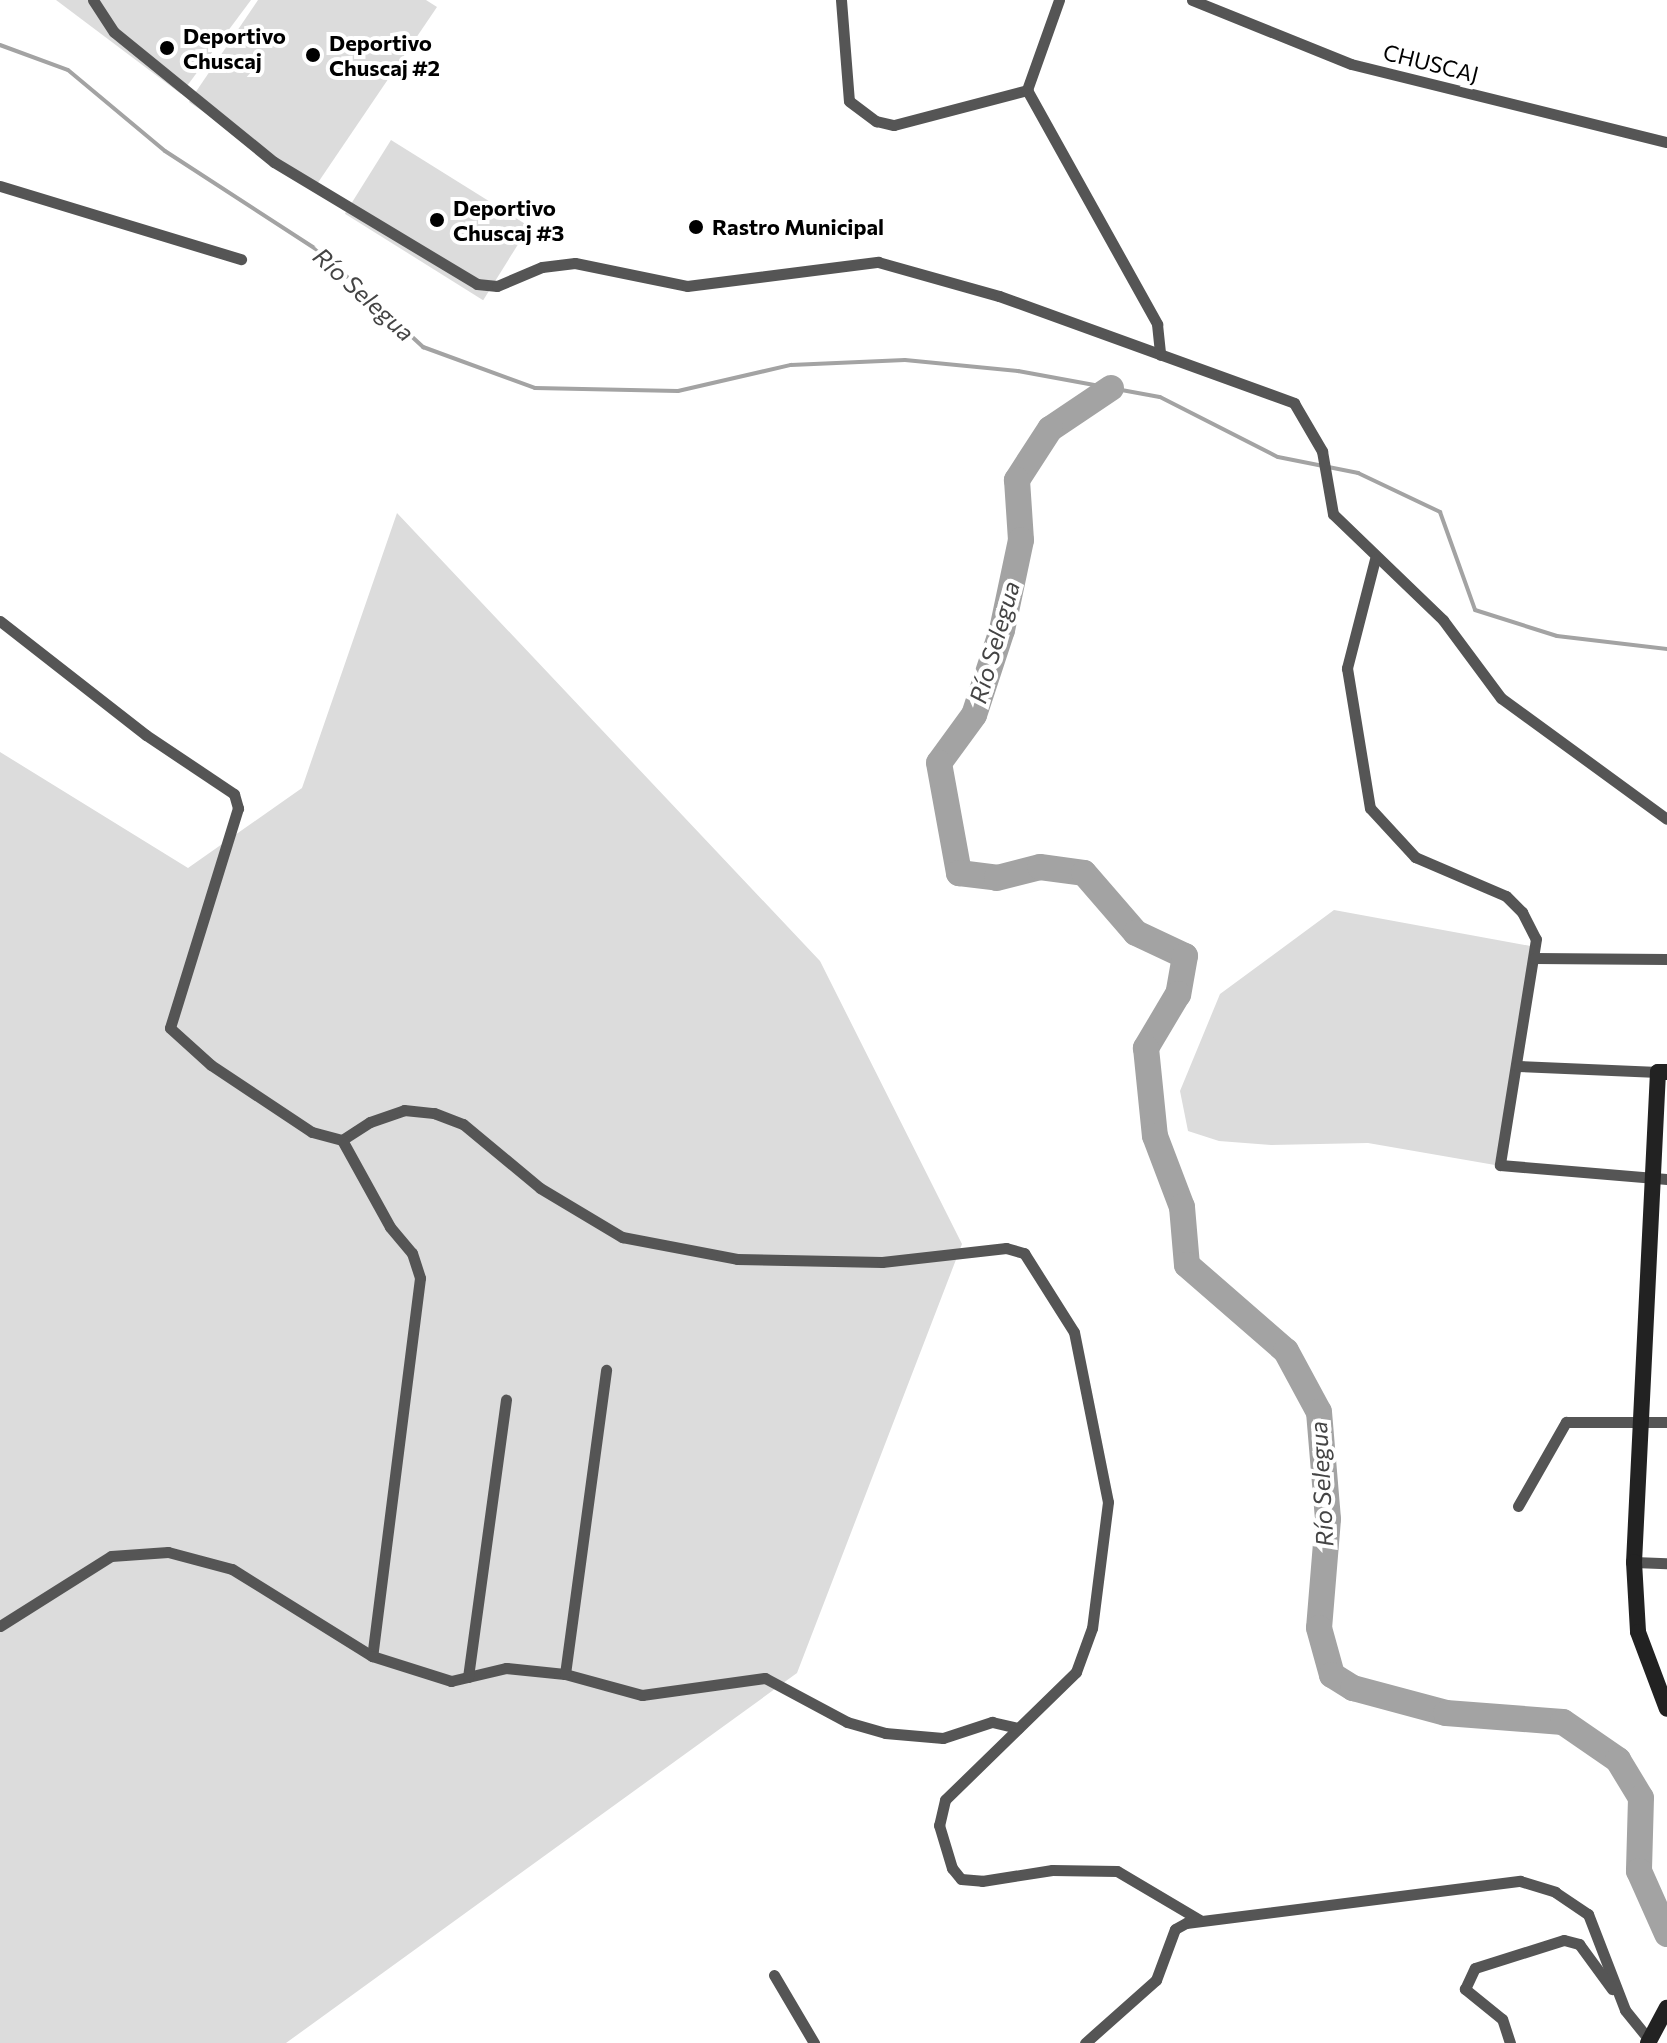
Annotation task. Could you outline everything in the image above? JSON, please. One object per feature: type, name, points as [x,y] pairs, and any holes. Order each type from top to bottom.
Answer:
[{"type":"main road","points":[[1663,1072],[1661,1179],[1634,1562],[1638,1632],[1667,1709]]},
{"type":"main road","points":[[1651,2036],[1667,2008]]},
{"type":"street","points":[[93,0],[114,32],[274,162],[477,284],[497,286],[542,267],[575,263],[687,286],[878,262],[999,296],[1294,403],[1322,451],[1333,514],[1375,559],[1443,620],[1501,698],[1667,819]]},
{"type":"street","points":[[841,0],[849,101],[876,121],[894,125],[1027,90]]},
{"type":"street","points":[[1059,0],[1027,90],[1157,324],[1160,355]]},
{"type":"street","name":"CHUSCAJ","points":[[1192,0],[1351,64],[1667,142]]},
{"type":"street","points":[[0,186],[241,259]]},
{"type":"street","points":[[1375,559],[1347,668],[1370,808],[1415,857],[1506,896],[1522,912],[1536,939],[1500,1165],[1661,1179]]},
{"type":"street","points":[[0,621],[146,735],[234,794],[238,808],[170,1028],[267,1104],[312,1132],[342,1140],[390,1227],[412,1253],[420,1278],[372,1656]]},
{"type":"street","points":[[1534,958],[1667,959]]},
{"type":"street","points":[[1517,1066],[1663,1072]]},
{"type":"street","points":[[342,1140],[370,1122],[404,1110],[434,1113],[463,1124],[540,1188],[622,1237],[737,1259],[882,1262],[1006,1248],[1024,1253],[1074,1332],[1108,1502],[1092,1628],[1076,1672],[945,1800],[939,1825],[952,1868],[961,1879],[982,1881],[1052,1870],[1117,1871],[1200,1920]]},
{"type":"street","points":[[565,1674],[606,1370]]},
{"type":"street","points":[[468,1677],[506,1400]]},
{"type":"street","points":[[1518,1506],[1566,1422],[1667,1422]]},
{"type":"street","points":[[0,1626],[111,1556],[168,1552],[232,1569],[372,1656],[451,1681],[506,1668],[565,1674],[642,1695],[765,1678],[847,1722],[913,1738],[943,1738],[992,1722],[1018,1728]]},
{"type":"street","points":[[1634,1562],[1667,1563]]},
{"type":"street","points":[[1085,2043],[1156,1980],[1175,1929],[1200,1920],[1520,1881],[1555,1892],[1588,1914],[1625,2010]]},
{"type":"street","points":[[1510,2043],[1502,2019],[1465,1989],[1467,1977],[1475,1968],[1547,1941],[1579,1944],[1625,2010],[1651,2036]]},
{"type":"street","points":[[774,1975],[814,2043]]},
{"type":"shaded area","name":"Deportivo Chuscaj","points":[[56,0],[251,0],[181,94]]},
{"type":"shaded area","name":"Deportivo Chuscaj #2","points":[[258,0],[426,0],[437,7],[315,187],[189,102]]},
{"type":"shaded area","name":"Deportivo Chuscaj #3","points":[[391,140],[529,226],[483,300],[345,214]]},
{"type":"shaded area","points":[[397,513],[820,961],[962,1244],[797,1673],[286,2043],[0,2043],[0,752],[188,868],[302,788]]},
{"type":"shaded area","points":[[1334,910],[1536,947],[1495,1165],[1368,1143],[1271,1145],[1219,1141],[1188,1131],[1180,1091],[1220,994]]},
{"type":"waterway","name":"Río Selegua","points":[[0,45],[68,70],[165,151],[319,251],[423,347],[535,388],[678,391],[791,365],[905,360],[1018,371],[1160,397],[1278,457],[1358,473],[1440,512],[1475,610],[1557,636],[1667,649]]},
{"type":"waterway","name":"Río Selegua","points":[[1111,388],[1050,429],[1017,480],[1021,540],[1002,630],[974,715],[939,763],[959,873],[997,878],[1040,867],[1084,873],[1136,933],[1185,956],[1178,994],[1146,1048],[1155,1136],[1182,1207],[1187,1265],[1286,1351],[1319,1412],[1328,1519],[1319,1628],[1332,1675],[1353,1688],[1446,1713],[1563,1722],[1618,1760],[1641,1798],[1639,1871],[1667,1934]]},
{"type":"place","name":"Deportivo Chuscaj","points":[[167,48]]},
{"type":"place","name":"Deportivo Chuscaj #2","points":[[313,55]]},
{"type":"place","name":"Deportivo Chuscaj #3","points":[[437,220]]},
{"type":"place","name":"Rastro Municipal","points":[[696,227]]}]
